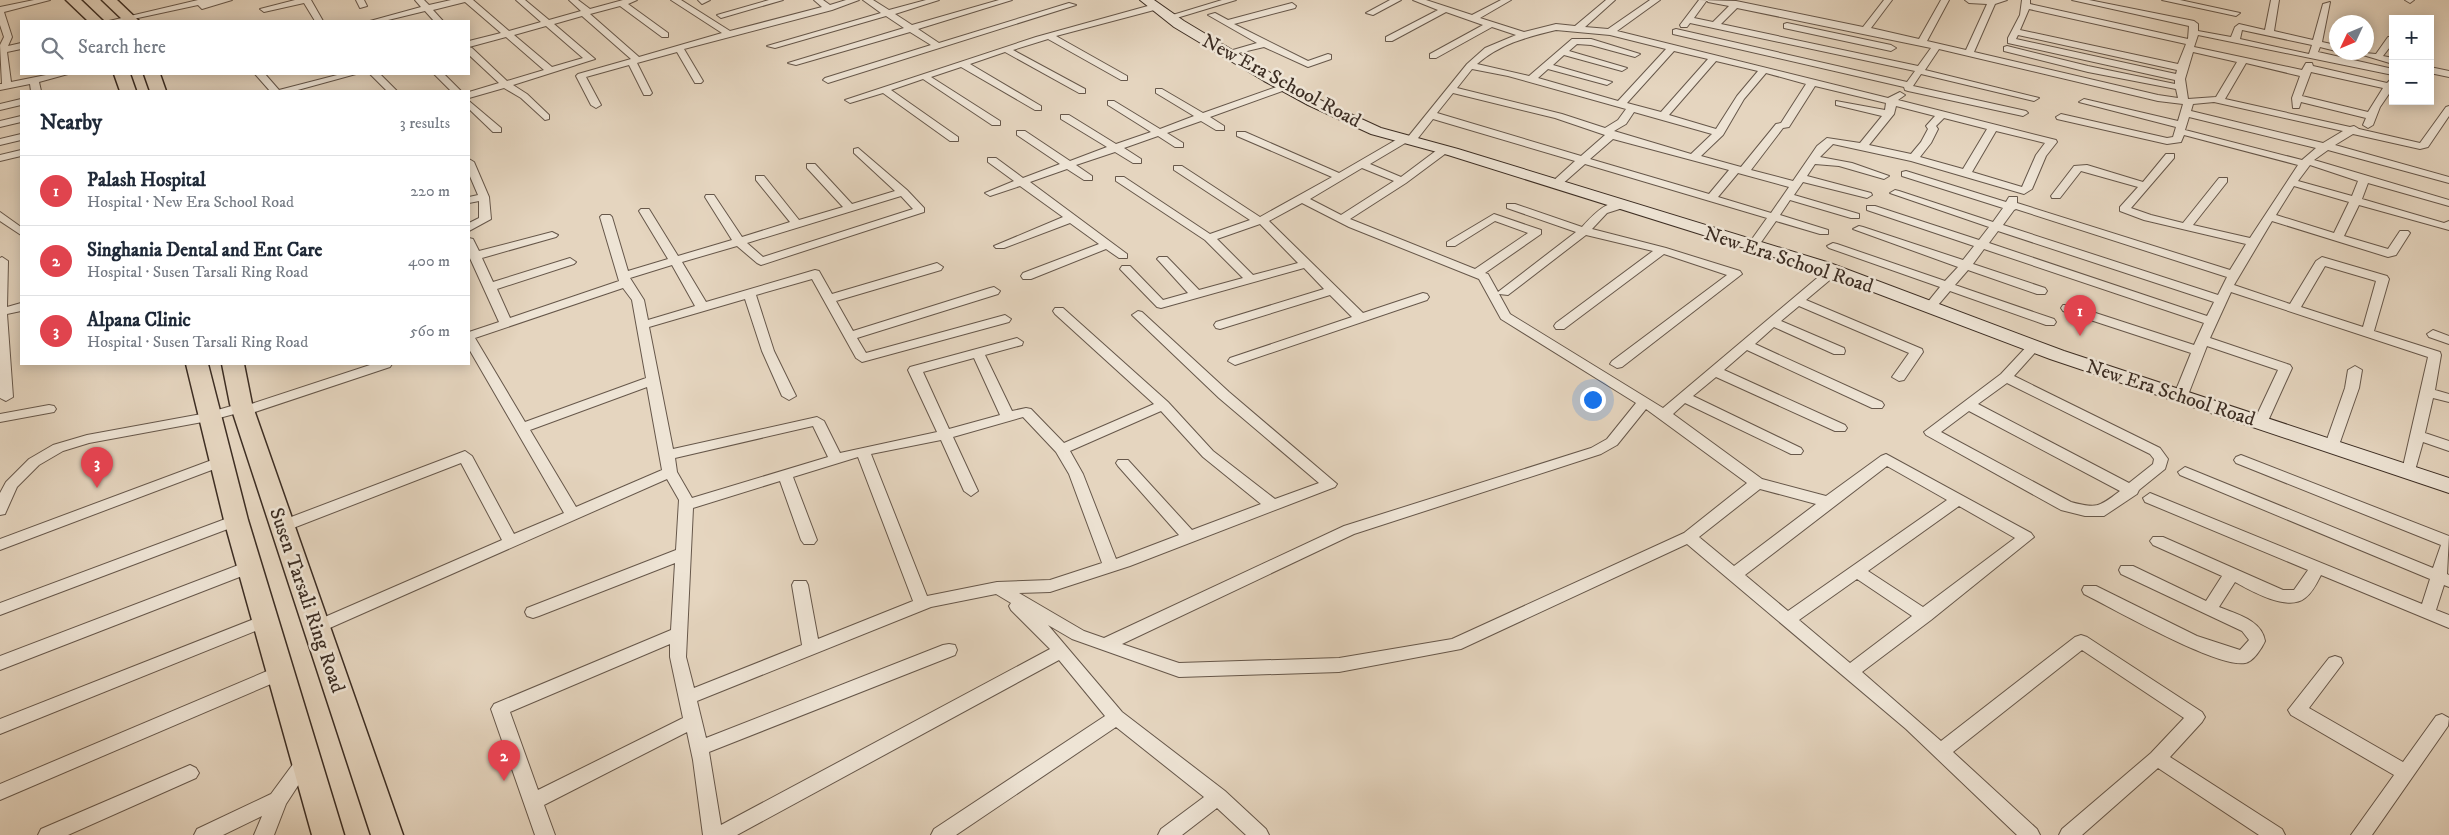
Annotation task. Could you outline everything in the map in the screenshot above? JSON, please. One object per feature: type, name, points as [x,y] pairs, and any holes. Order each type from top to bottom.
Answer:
[{"type":"main road","points":[[74,0],[95,20]]},
{"type":"main road","points":[[109,0],[131,20]]},
{"type":"main road","points":[[122,75],[128,90]]},
{"type":"main road","points":[[152,75],[158,90]]},
{"type":"main road","points":[[197,365],[208,417],[249,567],[328,835]]},
{"type":"main road","name":"Susen Tarsali Ring Road","points":[[232,365],[243,409],[387,835]]},
{"type":"street","points":[[46,0],[0,12],[2,27],[8,37],[2,48],[4,86],[58,75]]},
{"type":"street","points":[[131,20],[210,0]]},
{"type":"street","points":[[131,20],[228,0]]},
{"type":"street","points":[[264,9],[306,0],[318,20]]},
{"type":"street","points":[[419,0],[438,20]]},
{"type":"street","points":[[378,10],[386,20],[462,0]]},
{"type":"street","points":[[468,0],[551,71]]},
{"type":"street","points":[[470,95],[590,59],[520,0]]},
{"type":"street","points":[[573,0],[635,61],[648,93]]},
{"type":"street","points":[[720,16],[779,0]]},
{"type":"street","points":[[818,0],[829,8]]},
{"type":"street","points":[[596,105],[581,76],[855,0]]},
{"type":"street","points":[[867,0],[938,46]]},
{"type":"street","points":[[772,46],[935,0]]},
{"type":"street","points":[[793,63],[1008,0]]},
{"type":"street","points":[[1063,0],[1082,10]]},
{"type":"street","points":[[1170,17],[1232,0]]},
{"type":"street","points":[[1370,13],[1397,0]]},
{"type":"street","points":[[1417,0],[1432,2],[1446,10],[1524,35]]},
{"type":"street","points":[[1473,18],[1507,0]]},
{"type":"street","points":[[1577,29],[1611,0]]},
{"type":"street","points":[[1610,32],[1656,0]]},
{"type":"street","points":[[1620,105],[1668,48],[1676,32],[1690,20],[1703,0]]},
{"type":"street","points":[[1711,0],[1796,15],[1921,42],[2158,98],[2186,101],[2219,100],[2420,146],[2424,145],[2440,125],[2449,109]]},
{"type":"street","points":[[1866,30],[1888,0]]},
{"type":"street","points":[[1921,42],[1945,0]]},
{"type":"street","points":[[1969,0],[1992,2],[2003,0]]},
{"type":"street","points":[[2036,0],[2192,41],[2243,60],[2389,83]]},
{"type":"street","points":[[2061,117],[2166,141],[2176,140],[2185,113],[2186,101],[2179,83],[2183,64],[2192,41],[2194,24],[2076,0]]},
{"type":"street","points":[[2166,0],[2236,13]]},
{"type":"street","points":[[2269,32],[2275,0]]},
{"type":"street","points":[[470,44],[626,1],[664,35]]},
{"type":"street","points":[[679,1],[729,34]]},
{"type":"street","points":[[1969,54],[1992,2]]},
{"type":"street","points":[[850,100],[962,63],[1122,15],[1150,4]]},
{"type":"street","name":"New Era School Road","points":[[1150,4],[1229,54],[1286,87],[1313,102],[1376,131],[1445,149],[1833,271],[2034,347],[2261,421],[2449,486]]},
{"type":"street","points":[[1715,25],[1736,4]]},
{"type":"street","points":[[2295,117],[2297,98],[2317,43],[2326,4]]},
{"type":"street","points":[[828,80],[1072,5]]},
{"type":"street","points":[[1227,23],[1292,6]]},
{"type":"street","points":[[2001,62],[2025,7],[2192,41],[2235,40],[2389,71]]},
{"type":"street","points":[[1389,39],[1446,10]]},
{"type":"street","points":[[1212,15],[1265,44],[1308,64],[1328,57]]},
{"type":"street","points":[[1750,68],[1796,15]]},
{"type":"street","points":[[1690,20],[1920,70],[2034,98]]},
{"type":"street","points":[[1434,56],[1491,24]]},
{"type":"street","points":[[1787,26],[1891,48]]},
{"type":"street","points":[[1209,238],[1261,220],[1408,139],[1432,115],[1470,66],[1488,50],[1524,35],[1556,27],[1610,32],[1750,68],[1892,100],[2052,142],[2041,155],[2027,189],[2024,191],[1913,158],[1831,140],[1821,148],[1753,246]]},
{"type":"street","points":[[2235,40],[2239,27],[2329,46]]},
{"type":"street","points":[[2017,28],[2183,64]]},
{"type":"street","points":[[1676,32],[2024,113]]},
{"type":"street","points":[[1051,37],[1124,78]]},
{"type":"street","points":[[1531,79],[1575,40],[1591,42],[1635,54]]},
{"type":"street","points":[[2,48],[20,41]]},
{"type":"street","points":[[2378,57],[2389,42]]},
{"type":"street","points":[[1229,54],[1265,44]]},
{"type":"street","points":[[2009,45],[2088,70],[2179,83]]},
{"type":"street","points":[[2,48],[20,46]]},
{"type":"street","points":[[1862,147],[1889,114],[1892,100],[1909,86],[1937,46]]},
{"type":"street","points":[[679,48],[698,80]]},
{"type":"street","points":[[1007,50],[1082,91]]},
{"type":"street","points":[[470,51],[505,84],[524,96],[545,117]]},
{"type":"street","points":[[1562,52],[1622,68]]},
{"type":"street","points":[[2374,56],[2389,60]]},
{"type":"street","points":[[1663,116],[1714,59]]},
{"type":"street","points":[[2219,100],[2243,60]]},
{"type":"street","points":[[962,63],[1038,108]]},
{"type":"street","points":[[1470,66],[1531,79],[1719,133]]},
{"type":"street","points":[[1546,66],[1608,82]]},
{"type":"street","points":[[1694,157],[1719,133],[1740,98],[1763,71]]},
{"type":"street","points":[[2434,71],[2449,74]]},
{"type":"street","points":[[261,75],[275,90]]},
{"type":"street","points":[[285,90],[320,77],[341,75]]},
{"type":"street","points":[[376,75],[391,90]]},
{"type":"street","points":[[440,75],[455,90]]},
{"type":"street","points":[[924,76],[996,123]]},
{"type":"street","points":[[320,77],[331,90]]},
{"type":"street","points":[[34,80],[36,90]]},
{"type":"street","points":[[1711,198],[1740,170],[1780,126],[1785,125],[1812,82]]},
{"type":"street","points":[[2182,395],[2211,321],[2233,275],[2291,182],[2315,152],[2359,131],[2371,116],[2389,86]]},
{"type":"street","points":[[990,192],[1286,87]]},
{"type":"street","points":[[884,90],[954,139]]},
{"type":"street","points":[[1452,90],[1549,114],[1608,134],[1740,170],[1867,195]]},
{"type":"street","points":[[1159,91],[1220,128]]},
{"type":"street","points":[[2297,98],[2371,116]]},
{"type":"street","points":[[0,107],[20,102]]},
{"type":"street","points":[[2084,102],[2449,203]]},
{"type":"street","points":[[1110,103],[1179,145]]},
{"type":"street","points":[[1839,103],[1889,114]]},
{"type":"street","points":[[470,105],[497,130]]},
{"type":"street","points":[[1556,184],[1622,122],[1632,108]]},
{"type":"street","points":[[1913,158],[1926,143],[1933,129],[1931,126],[1943,113]]},
{"type":"street","points":[[2185,113],[2449,180]]},
{"type":"street","points":[[1432,115],[1824,232]]},
{"type":"street","points":[[1065,117],[1137,161]]},
{"type":"street","points":[[0,124],[20,120]]},
{"type":"street","points":[[1966,173],[1993,127]]},
{"type":"street","points":[[1021,132],[1088,178]]},
{"type":"street","points":[[1241,134],[1340,177]]},
{"type":"street","points":[[0,142],[20,137]]},
{"type":"street","points":[[1342,219],[1402,182],[1445,149]]},
{"type":"street","points":[[710,196],[739,241],[760,261],[920,210],[858,151]]},
{"type":"street","points":[[0,158],[20,153]]},
{"type":"street","points":[[2170,156],[2124,209],[2142,216],[2253,242]]},
{"type":"street","points":[[992,160],[1123,256]]},
{"type":"street","points":[[1812,161],[1820,160],[1836,163],[1884,176]]},
{"type":"street","points":[[470,164],[484,197],[484,219],[470,227]]},
{"type":"street","points":[[1361,164],[1402,182]]},
{"type":"street","points":[[811,166],[850,208]]},
{"type":"street","points":[[1178,168],[1261,220],[1360,318]]},
{"type":"street","points":[[2056,196],[2078,168],[2087,168],[2145,186]]},
{"type":"street","points":[[1906,174],[2010,207],[2017,206],[2233,275]]},
{"type":"street","points":[[760,178],[796,224]]},
{"type":"street","points":[[1120,179],[1209,238],[1252,280]]},
{"type":"street","points":[[2337,238],[2364,179]]},
{"type":"street","points":[[2186,226],[2224,180]]},
{"type":"street","points":[[2291,182],[2446,227],[2449,224]]},
{"type":"street","points":[[1929,308],[1982,245],[2010,207],[2017,189]]},
{"type":"street","points":[[470,337],[674,261],[903,192]]},
{"type":"street","points":[[1895,193],[2222,300]]},
{"type":"street","points":[[1787,196],[1855,216]]},
{"type":"street","points":[[470,200],[484,197]]},
{"type":"street","points":[[1302,199],[1342,219],[1484,277],[1505,316],[1664,414],[1757,483],[1828,502]]},
{"type":"street","points":[[1504,292],[1584,231],[1603,211],[1622,205]]},
{"type":"street","points":[[1511,206],[1584,231],[1662,250],[1736,274],[1617,364]]},
{"type":"street","points":[[1871,208],[2211,321]]},
{"type":"street","points":[[645,211],[703,308]]},
{"type":"street","points":[[0,215],[20,231]]},
{"type":"street","points":[[2269,216],[2388,254],[2392,252],[2404,233]]},
{"type":"street","points":[[606,217],[624,279],[638,300],[670,472],[686,500],[678,657],[699,748],[713,835]]},
{"type":"street","points":[[1450,244],[1494,217],[1537,232],[1476,274]]},
{"type":"street","points":[[1000,246],[1072,218]]},
{"type":"street","points":[[1859,230],[2041,291]]},
{"type":"street","points":[[475,256],[552,235]]},
{"type":"street","points":[[470,244],[506,323]]},
{"type":"street","points":[[1027,276],[1108,244]]},
{"type":"street","points":[[1833,246],[2050,322]]},
{"type":"street","points":[[1560,326],[1662,250]]},
{"type":"street","points":[[1164,259],[1197,295]]},
{"type":"street","points":[[2,260],[1,312],[6,397]]},
{"type":"street","points":[[2294,308],[2322,261],[2383,279],[2368,332]]},
{"type":"street","points":[[489,287],[570,262]]},
{"type":"street","points":[[1126,269],[1161,304],[1306,264]]},
{"type":"street","points":[[829,299],[937,267]]},
{"type":"street","points":[[1664,414],[1833,271]]},
{"type":"street","points":[[643,325],[815,274],[862,358],[1005,319]]},
{"type":"street","points":[[2227,287],[2435,355],[2409,471]]},
{"type":"street","points":[[1220,325],[1332,290]]},
{"type":"street","points":[[850,336],[994,291]]},
{"type":"street","points":[[750,294],[768,351],[789,396]]},
{"type":"street","points":[[1235,361],[1423,297]]},
{"type":"street","points":[[1798,301],[1917,352],[1899,377]]},
{"type":"street","points":[[1,312],[20,307]]},
{"type":"street","points":[[2067,308],[2285,368],[2261,421]]},
{"type":"street","points":[[1059,311],[1163,405],[1208,454],[1272,506]]},
{"type":"street","points":[[688,697],[922,604],[997,588],[1050,586],[1189,538],[1330,484],[1224,396],[1138,315]]},
{"type":"street","points":[[1773,322],[1839,352]]},
{"type":"street","points":[[2434,334],[2449,340]]},
{"type":"street","points":[[470,339],[573,514]]},
{"type":"street","points":[[971,491],[915,370],[1018,342]]},
{"type":"street","points":[[1747,344],[1876,405]]},
{"type":"street","points":[[2006,378],[2155,451],[2161,459],[2160,466],[2104,511],[2085,511],[2066,506],[1931,432],[2006,378],[2034,347]]},
{"type":"street","points":[[978,353],[1008,417]]},
{"type":"street","points":[[0,510],[5,487],[45,454],[73,442],[243,409],[382,365]]},
{"type":"street","points":[[2332,445],[2352,388],[2355,370]]},
{"type":"street","points":[[1715,371],[1840,428]]},
{"type":"street","points":[[522,428],[654,380]]},
{"type":"street","points":[[2428,392],[2449,398]]},
{"type":"street","points":[[1684,398],[1796,451]]},
{"type":"street","points":[[1106,644],[1349,530],[1596,451],[1612,442],[1644,402]]},
{"type":"street","points":[[1062,449],[1163,405]]},
{"type":"street","points":[[1970,405],[2132,490]]},
{"type":"street","points":[[0,418],[49,409]]},
{"type":"street","points":[[686,505],[863,451],[945,435],[1026,412],[1062,449],[1076,474],[1111,566]]},
{"type":"street","points":[[667,455],[817,421],[836,459]]},
{"type":"street","points":[[2418,436],[2449,446]]},
{"type":"street","points":[[863,451],[922,604]]},
{"type":"street","points":[[283,526],[465,456],[511,542]]},
{"type":"street","points":[[1734,575],[1886,459],[2026,537],[1850,672]]},
{"type":"street","points":[[2241,460],[2449,543],[2443,579],[2427,613]]},
{"type":"street","points":[[0,545],[220,462]]},
{"type":"street","points":[[1123,463],[1189,538]]},
{"type":"street","points":[[317,627],[670,472]]},
{"type":"street","points":[[2185,472],[2443,579]]},
{"type":"street","points":[[785,474],[809,540]]},
{"type":"street","points":[[997,588],[1078,635],[1179,670],[1339,665],[1455,645],[1689,537],[1757,483]]},
{"type":"street","points":[[2150,498],[2449,622]]},
{"type":"street","points":[[1788,620],[1957,500]]},
{"type":"street","points":[[0,609],[236,520]]},
{"type":"street","points":[[1689,537],[1941,751],[2030,835]]},
{"type":"street","points":[[2158,541],[2278,595],[2291,598],[2299,596],[2317,568]]},
{"type":"street","points":[[533,612],[684,552]]},
{"type":"street","points":[[0,663],[249,567]]},
{"type":"street","points":[[2090,590],[2220,652],[2235,657],[2244,657],[2257,641],[2256,634],[2248,627],[2127,570]]},
{"type":"street","points":[[1858,572],[1925,616]]},
{"type":"street","points":[[2210,608],[2232,574]]},
{"type":"street","points":[[800,585],[811,648]]},
{"type":"street","points":[[997,588],[1046,633],[1116,717],[1218,797],[1259,835]]},
{"type":"street","points":[[0,726],[264,620]]},
{"type":"street","points":[[545,835],[500,709],[680,633]]},
{"type":"street","points":[[1941,751],[2081,640],[2196,717],[2157,758],[2069,835]]},
{"type":"street","points":[[699,748],[950,650]]},
{"type":"street","points":[[720,835],[1061,650]]},
{"type":"street","points":[[2335,663],[2297,710],[2405,772]]},
{"type":"street","points":[[0,792],[279,673]]},
{"type":"street","points":[[941,835],[1116,717]]},
{"type":"street","points":[[533,802],[693,721]]},
{"type":"street","points":[[2361,835],[2442,721]]},
{"type":"street","points":[[2157,758],[2275,835]]},
{"type":"street","points":[[264,835],[278,800],[305,761]]},
{"type":"street","points":[[48,835],[190,773]]},
{"type":"street","points":[[1168,835],[1218,797]]},
{"type":"street","points":[[204,835],[278,800]]},
{"type":"place","name":"Palash Hospital","points":[[2080,336]]},
{"type":"place","name":"Alpana Clinic","points":[[97,488]]},
{"type":"place","name":"Singhania Dental and Ent Care","points":[[504,781]]}]
